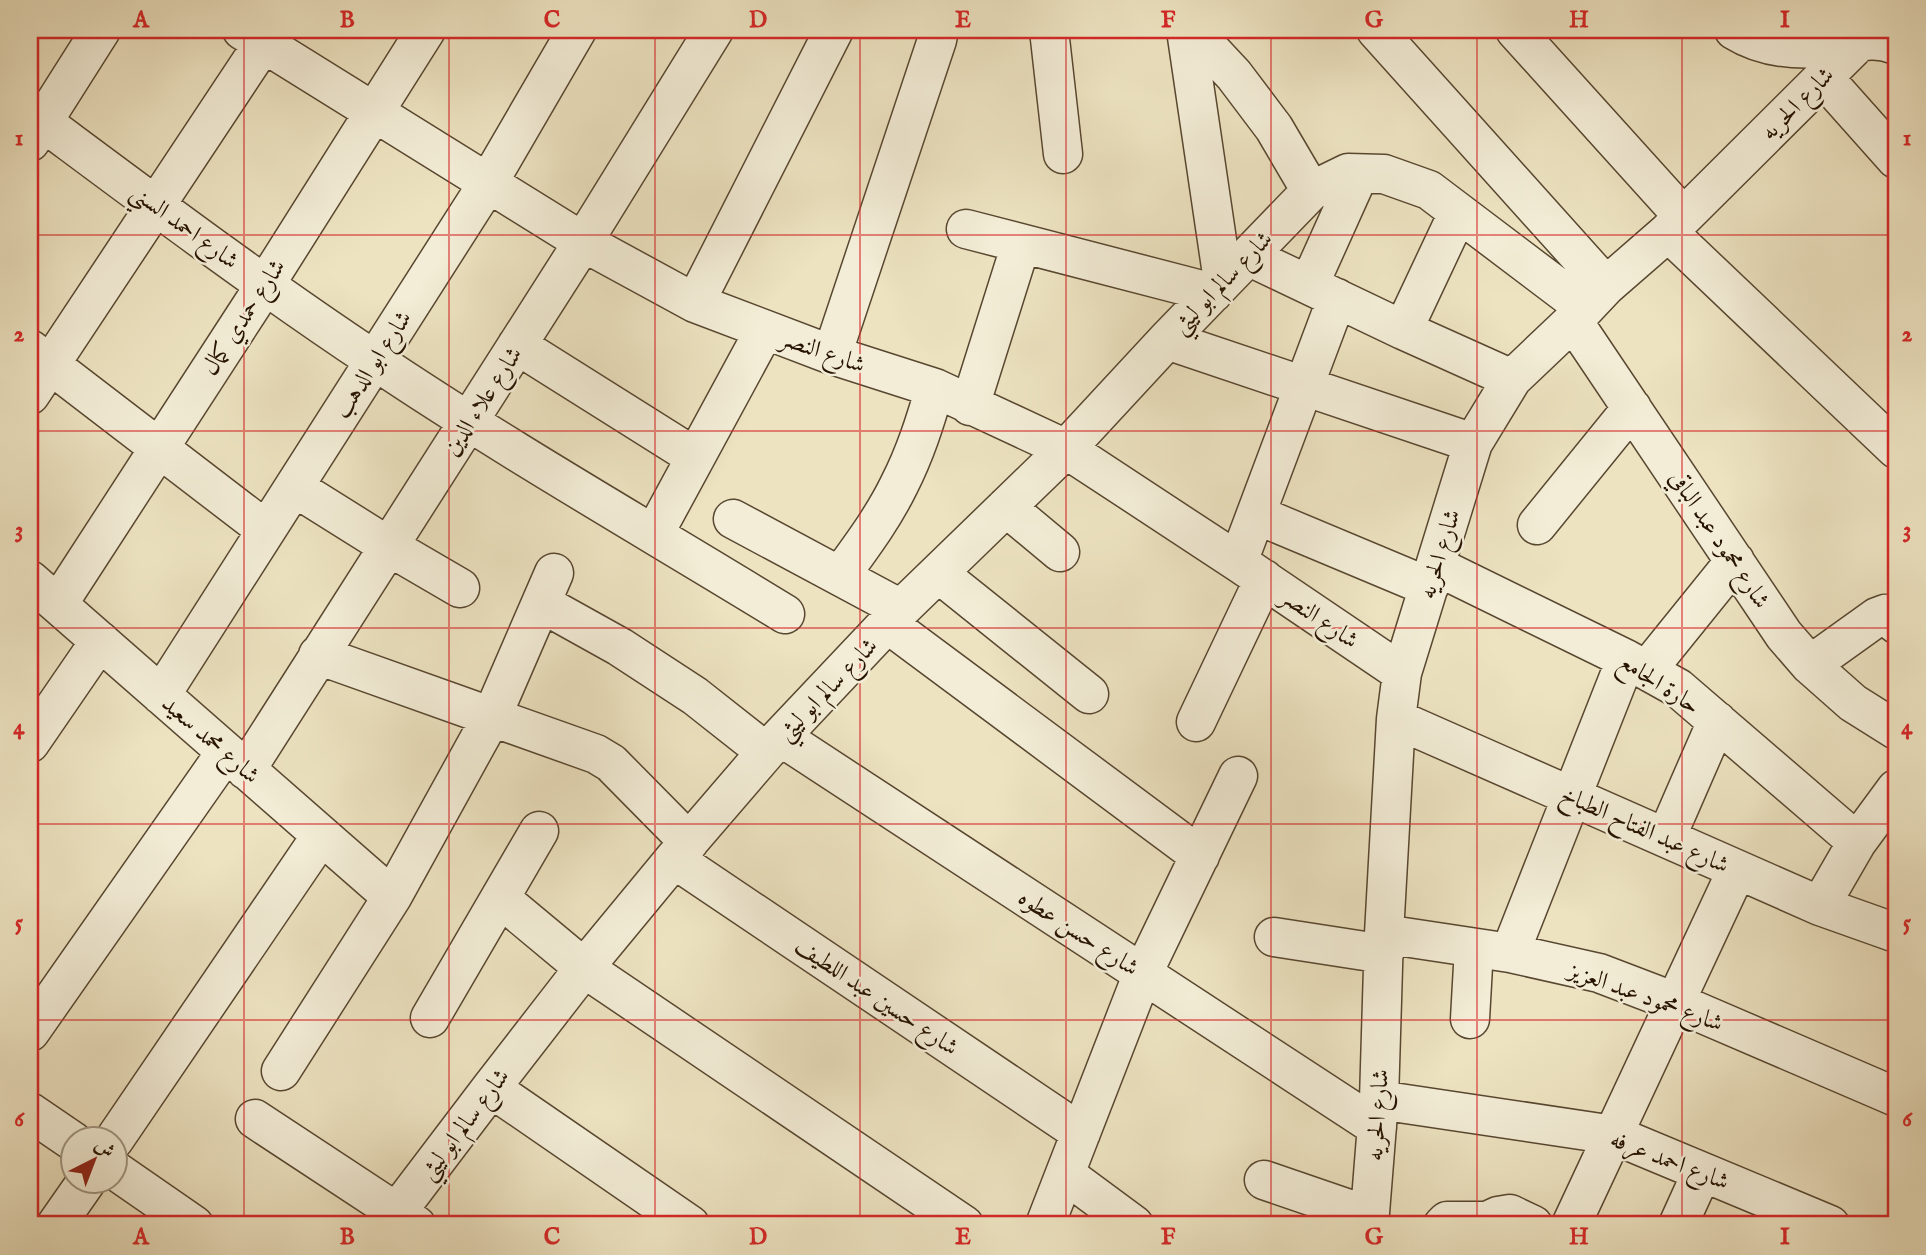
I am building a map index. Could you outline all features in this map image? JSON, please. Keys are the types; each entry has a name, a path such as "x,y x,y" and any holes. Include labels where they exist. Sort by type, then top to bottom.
{"street":[{"path":"36,132 101,30"},
{"name":"شارع حمدي كمال","path":"44,592 158,447 265,285 426,30"},
{"name":"شارع ابو الدهب","path":"161,695 488,183 577,30"},
{"name":"شارع علاء الدين","path":"30,1032 318,655 583,242 714,30"},
{"path":"695,303 834,30"},
{"path":"832,355 940,30"},
{"path":"1049,30 1063,154"},
{"path":"1186,30 1228,277"},
{"path":"1192,30 1234,75 1274,128 1311,191"},
{"path":"1376,30 1588,305"},
{"path":"1515,30 1676,224 1896,449"},
{"path":"1734,30 1767,44 1800,50 1879,42"},
{"path":"259,34 156,205 36,370 158,447 266,530"},
{"name":"شارع النصر","path":"259,34 373,111 583,242 695,303 764,331 935,388 1066,449 1402,673"},
{"name":"شارع الحريه","path":"1369,1221 1378,1114 1396,719 1402,673 1473,443 1512,379 1676,224 1823,77 1879,42"},
{"path":"1823,77 1896,159"},
{"name":"شارع احمد السني","path":"36,132 156,205 265,285 469,421 785,614"},
{"name":"شارع سالم ابو ليثي","path":"400,1221 491,1088 584,968 773,745 938,573 1066,449 1311,191 1348,173 1359,174"},
{"path":"1196,722 1251,571 1257,515 1303,386 1323,292 1359,174 1384,174 1429,190 1588,305"},
{"path":"1403,330 1458,213"},
{"path":"966,229 1021,244 1323,292 1512,379"},
{"path":"970,405 1021,244"},
{"name":"شارع محمود عبد الباقي","path":"1588,305 1632,408 1784,635 1810,665 1853,703 1896,730"},
{"path":"654,534 764,331"},
{"path":"1167,340 1473,443"},
{"path":"517,345 695,457"},
{"path":"840,576 873,530 899,486 920,438 935,388"},
{"path":"1537,525 1632,408"},
{"path":"293,486 460,589"},
{"path":"1006,507 1060,552"},
{"name":"حارة الجامع","path":"1257,515 1433,576 1637,664 1678,688 1857,842"},
{"path":"733,519 840,576 1200,856"},
{"path":"1469,1019 1492,951 1637,664 1735,562"},
{"path":"938,573 1089,694"},
{"name":"شارع حسن عطوه","path":"492,716 548,588 620,647 695,696 1143,973 1378,1114"},
{"name":"شارع محمد سعيد","path":"44,592 392,897"},
{"path":"1810,665 1877,617 1885,614 1896,624"},
{"path":"30,743 100,641"},
{"name":"شارع حسين عبد اللطيف","path":"318,655 578,747 611,763 681,851 1081,1133"},
{"path":"281,1071 392,897 492,716"},
{"name":"شارع عبد الفتاح الطباخ","path":"1396,719 1820,906 1896,933"},
{"path":"1666,838 1717,720"},
{"path":"1045,1225 1143,973 1238,776"},
{"path":"1820,906 1857,842 1896,789"},
{"path":"430,1018 539,831"},
{"path":"123,1126 321,836"},
{"path":"1571,1225 1737,870"},
{"path":"500,898 584,968 964,1225"},
{"name":"شارع محمود عبد العزيز","path":"1274,937 1492,951 1599,973 1675,1002 1896,1097"},
{"path":"491,1088 690,1225"},
{"path":"30,1112 60,1132"},
{"name":"شارع احمد عرفه","path":"1378,1114 1614,1135 1820,1223"},
{"path":"255,1119 400,1221"},
{"path":"1678,1225 1702,1172"},
{"path":"1065,1174 1134,1225"},
{"path":"1264,1180 1369,1221"},
{"path":"130,1181 194,1225"},
{"path":"56,1225 76,1196"},
{"path":"1443,1225 1447,1221 1487,1221 1510,1214 1533,1225"}]}
